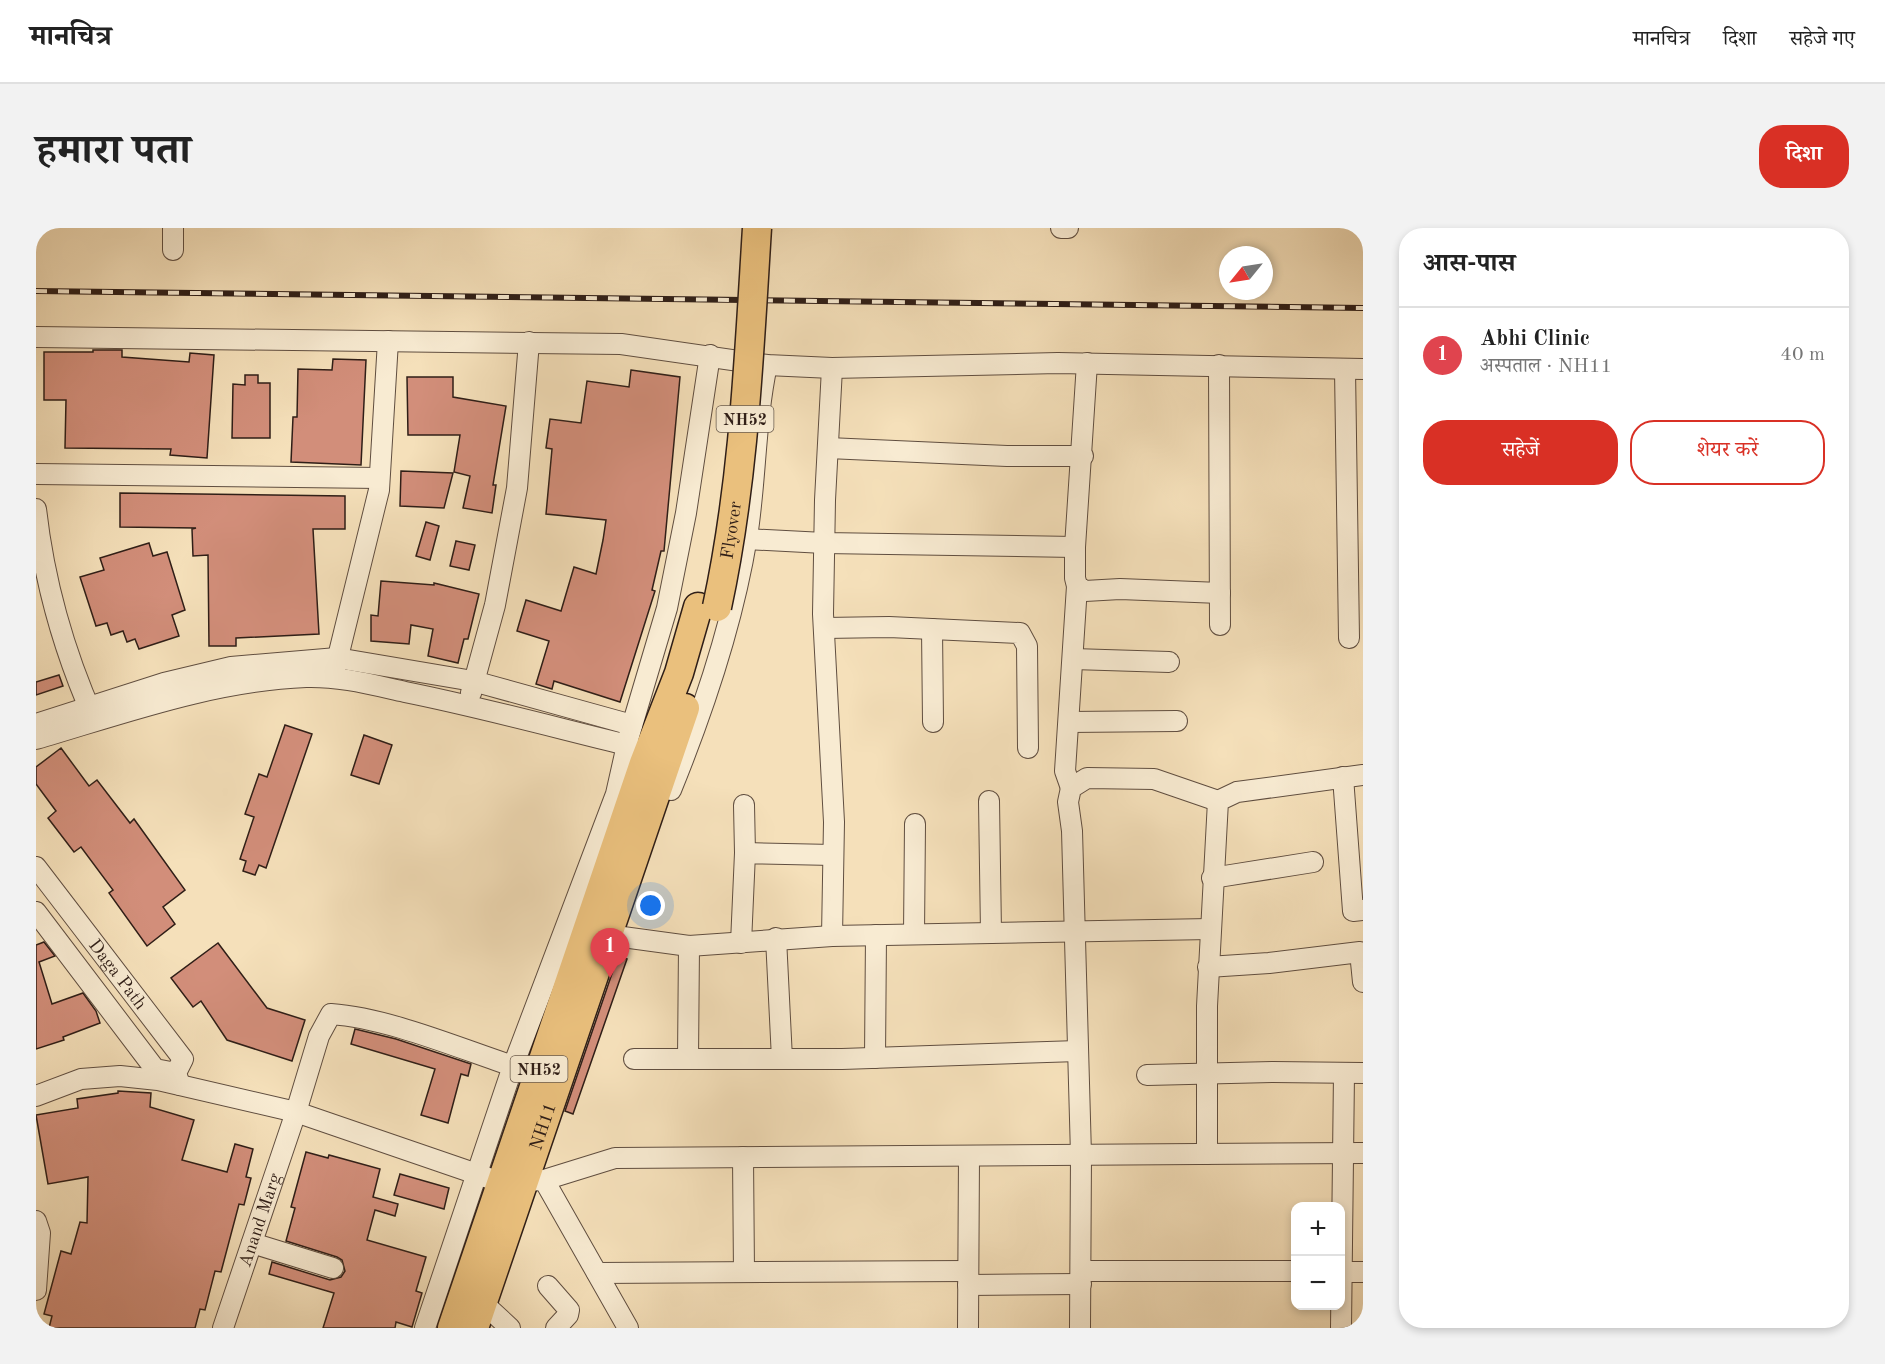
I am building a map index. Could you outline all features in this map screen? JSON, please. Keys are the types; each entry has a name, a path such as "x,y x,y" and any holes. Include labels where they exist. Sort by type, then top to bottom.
{"highway":[{"name":"Flyover","path":"708,607 712,555 725,461 741,228"},
{"name":"Flyover","path":"630,809 679,673 729,555 742,460 757,228"},
{"name":"NH11","path":"478,1316 512,1179 608,935 630,809"},
{"name":"NH52","path":"452,1328 512,1179 630,809"}],"street":[{"path":"173,228 173,250"},
{"path":"1061,228 1066,228"},
{"path":"36,338 621,344 767,365 832,368 1087,363 1354,369 1349,638"},
{"path":"335,668 380,478 388,341"},
{"path":"468,705 495,605 517,488 529,342"},
{"path":"425,1328 512,1179 513,1066 630,809 627,745 667,608 686,513 710,355"},
{"path":"1080,1328 1081,1155 1072,831 1068,802 1071,788 1065,771 1077,586 1075,547 1083,456 1087,363"},
{"path":"630,809 665,803 693,735 726,630 746,539 767,365"},
{"path":"1219,365 1220,626"},
{"path":"832,368 824,628 833,855 832,936"},
{"path":"828,448 1007,456 1083,456"},
{"path":"36,474 380,478"},
{"path":"36,509 41,552 61,625 92,714"},
{"path":"746,539 825,543 1075,547"},
{"path":"1077,586 1085,591 1120,589 1220,593"},
{"path":"824,628 1020,633 1027,646 1028,748"},
{"path":"932,629 933,722"},
{"path":"1073,659 1169,662"},
{"path":"335,668 468,705 627,745"},
{"path":"36,724 195,692 335,668 473,681 632,725"},
{"path":"36,739 92,714"},
{"path":"1069,722 1177,721"},
{"path":"1071,788 1087,778 1154,779 1218,801 1237,792 1363,775"},
{"path":"1343,777 1353,911 1363,910"},
{"path":"989,801 991,933"},
{"path":"1207,1154 1208,967 1218,801"},
{"path":"741,943 745,853 744,805"},
{"path":"914,934 915,824"},
{"path":"745,853 833,855"},
{"path":"1212,879 1313,862"},
{"name":"Daga Path","path":"37,872 183,1059 178,1079"},
{"path":"36,912 155,1069 178,1079 296,1112 512,1179 615,1158 1363,1153"},
{"path":"608,935 689,946 776,938 832,936 1210,929"},
{"path":"875,1058 876,935"},
{"path":"776,938 782,1059"},
{"path":"688,1059 689,946"},
{"path":"1208,967 1269,963 1360,952 1363,982"},
{"name":"Anand Marg","path":"223,1328 296,1112 319,1035 331,1014 347,1015 393,1027 513,1066"},
{"path":"634,1059 875,1058 1078,1051"},
{"path":"1147,1075 1354,1073 1342,1153 1341,1256"},
{"path":"36,1096 81,1079 120,1076 178,1079"},
{"path":"968,1328 969,1156"},
{"path":"742,1157 744,1272"},
{"path":"512,1179 597,1273 628,1328"},
{"path":"36,1221 40,1233 36,1290"},
{"path":"252,1243 333,1268"},
{"path":"597,1273 744,1272 968,1278 1081,1278 1291,1271"},
{"path":"1345,1272 1363,1272"},
{"path":"548,1286 569,1310 556,1328"},
{"path":"1341,1310 1341,1328"},
{"path":"478,1316 510,1328"}],"building":[{"path":"93,350 122,350 122,357 189,362 190,353 214,355 207,458 170,455 171,449 65,448 66,400 44,400 44,352 93,352"},
{"path":"333,359 366,360 361,465 291,462 293,417 297,417 298,369 332,370"},
{"path":"631,370 680,377 664,551 661,551 652,590 655,591 620,702 554,681 552,689 536,684 549,641 517,631 526,600 561,611 574,567 596,574 603,540 606,520 546,514 552,449 546,448 550,419 581,423 587,381 629,387"},
{"path":"245,375 258,375 258,383 270,383 270,438 232,438 233,384 245,385"},
{"path":"407,377 453,377 453,397 506,406 493,485 496,485 492,513 463,508 470,476 454,472 460,435 408,435"},
{"path":"401,471 453,473 444,508 400,506"},
{"path":"120,493 345,496 345,529 313,529 319,634 236,638 236,646 209,646 208,555 193,556 192,529 196,528 120,527"},
{"path":"426,522 439,526 430,560 416,556"},
{"path":"456,541 475,545 469,570 450,566"},
{"path":"149,543 153,556 167,552 185,610 172,615 179,636 139,649 135,639 127,642 123,631 111,635 107,623 96,626 80,577 104,570 100,558"},
{"path":"381,581 434,585 434,583 479,594 468,639 464,639 458,663 428,656 433,629 411,625 409,644 371,641 371,615 378,616"},
{"path":"59,675 63,686 36,695 36,682"},
{"path":"285,725 312,734 266,868 259,865 255,875 243,871 246,861 240,859 254,817 245,814 259,774 267,777"},
{"path":"364,735 392,745 379,784 351,775"},
{"path":"61,748 89,786 97,780 130,823 134,819 185,890 163,907 175,924 147,946 109,893 113,890 81,847 74,852 48,818 56,811 36,784 36,767"},
{"path":"44,942 55,956 39,962 52,1004 83,993 96,1011 100,1023 63,1037 64,1040 36,1049 36,945"},
{"path":"218,943 267,1008 305,1020 292,1061 227,1040 201,1001 193,1007 171,978"},
{"path":"618,956 627,959 573,1114 565,1111"},
{"path":"355,1029 396,1039 471,1064 468,1076 461,1074 448,1123 421,1115 435,1069 351,1044"},
{"path":"118,1091 151,1093 150,1107 194,1120 182,1160 227,1172 235,1144 253,1149 246,1177 251,1178 244,1205 239,1204 221,1272 215,1271 205,1310 200,1309 195,1328 49,1328 52,1316 44,1314 61,1251 71,1254 80,1222 87,1223 88,1177 48,1184 36,1115 78,1108 77,1099 118,1093"},
{"path":"306,1152 328,1158 329,1155 380,1169 373,1197 398,1204 395,1216 375,1210 367,1240 426,1257 416,1291 422,1293 412,1327 396,1322 395,1328 323,1328 334,1293 269,1274 272,1262 330,1280 341,1277 345,1271 342,1260 337,1257 286,1241 295,1208 291,1207"},
{"path":"400,1174 449,1188 444,1209 394,1195"}],"railway":[{"path":"36,291 1363,308"}],"place":[{"name":"Abhi Clinic","path":"610,978"}]}
